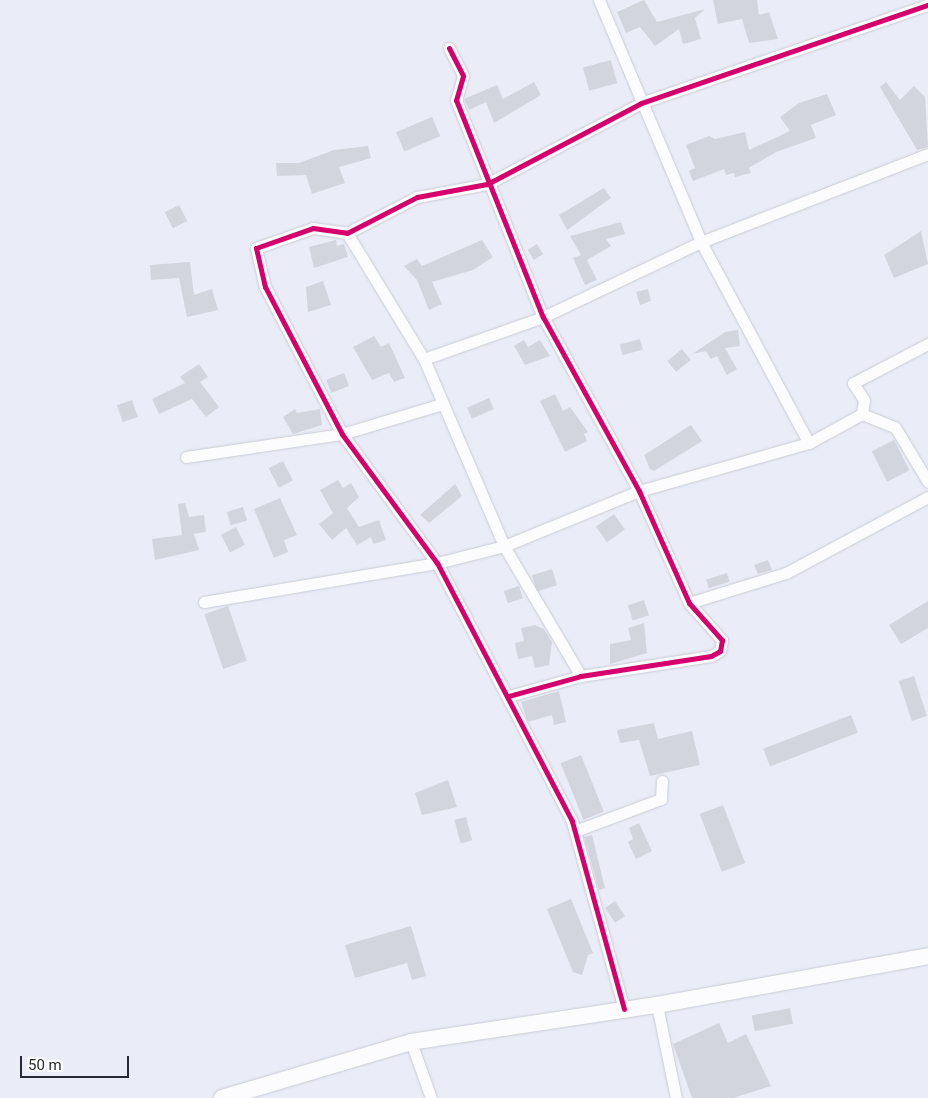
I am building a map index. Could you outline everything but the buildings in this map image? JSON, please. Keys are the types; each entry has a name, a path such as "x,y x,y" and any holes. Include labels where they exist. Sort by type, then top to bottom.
{"main road":[{"path":"222,1098 411,1042 657,1004 928,956"}],"street":[{"path":"600,0 641,103 701,242 809,443"},
{"path":"624,1009 575,831 509,696 437,564 342,434 265,287 256,248 313,228 348,233 417,197 487,184 641,103 928,5"},
{"path":"448,48 464,76 456,100 487,184 543,317 639,491 689,603 722,640 720,651 580,676 509,696"},
{"path":"424,359 543,317 701,242 928,154"},
{"path":"348,233 424,359 504,546 580,676"},
{"path":"928,344 853,383 864,400 881,418 895,427 928,482"},
{"path":"862,414 864,400"},
{"path":"186,457 342,434 442,404"},
{"path":"204,602 437,564 504,546 639,491 809,443 862,414 881,418"},
{"path":"689,603 786,573 928,497"},
{"path":"575,831 661,799 662,781"},
{"path":"657,1004 676,1098"},
{"path":"411,1042 431,1098"}],"cycle path":[{"path":"624,1009 572,821 437,563 342,434 265,287 256,248 313,228 347,233 417,197 487,184 641,103 928,5"},
{"path":"449,48 463,76 456,100 543,317 639,491 689,603 722,640 720,651 711,656 581,676 509,696"}]}
